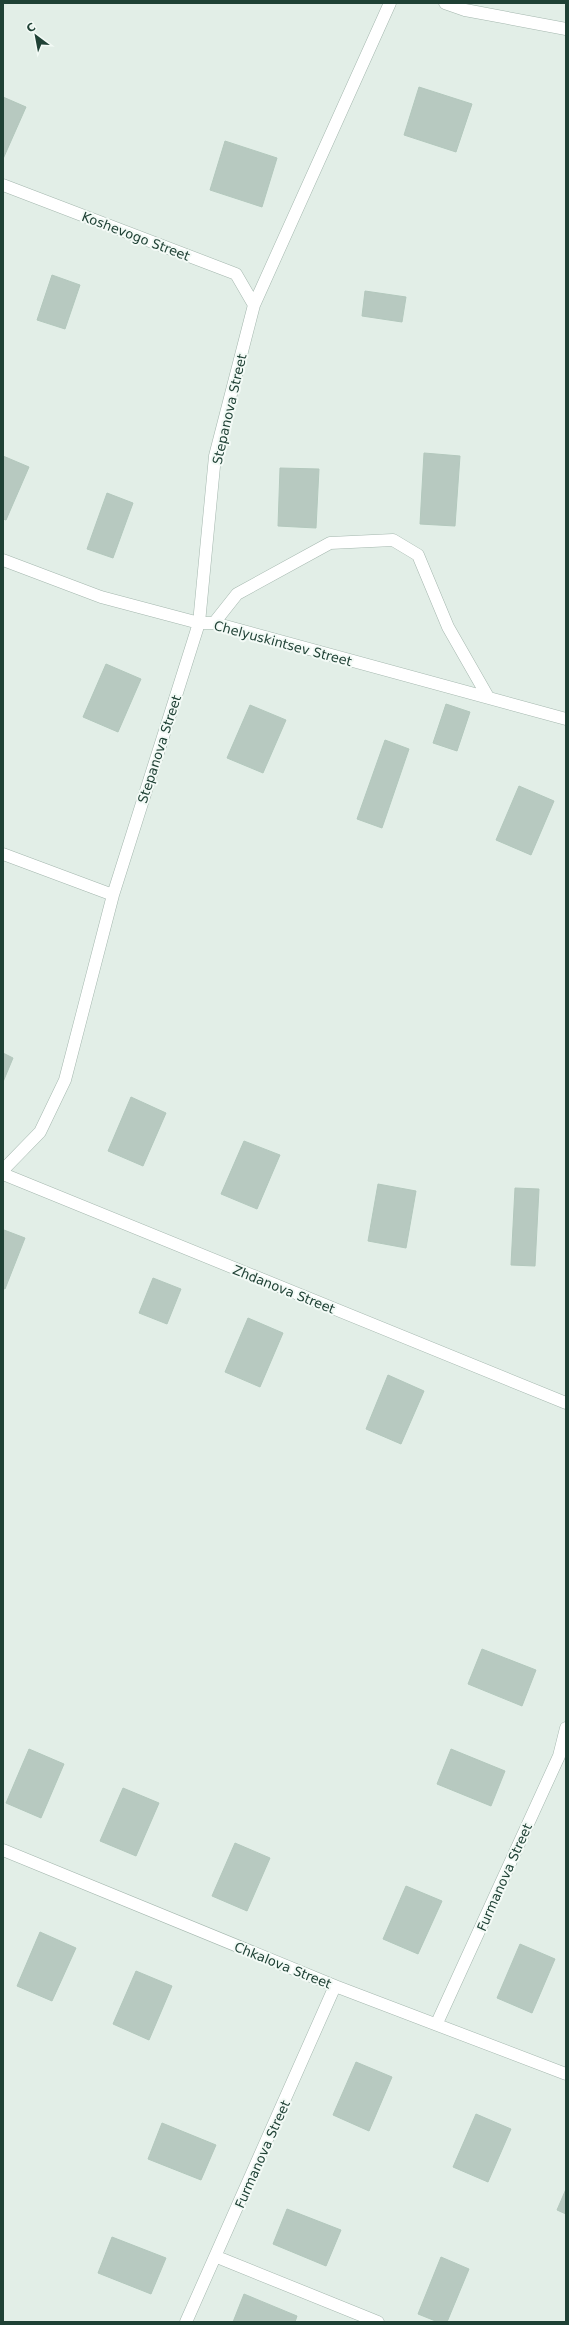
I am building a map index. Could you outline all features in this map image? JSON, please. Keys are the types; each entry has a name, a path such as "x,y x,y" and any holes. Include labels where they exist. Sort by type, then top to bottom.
{"street":[{"name":"Stepanova Street","path":"3,1170 40,1132 65,1080 113,895 199,623 215,456 254,305 390,3"},
{"path":"446,3 465,10 566,29"},
{"name":"Koshevogo Street","path":"3,185 236,274 254,305"},
{"path":"214,623 237,594 330,543 393,540 418,555 448,627 488,697"},
{"name":"Chelyuskintsev Street","path":"3,560 101,597 199,623 214,623 566,719"},
{"path":"3,854 113,895"},
{"name":"Zhdanova Street","path":"3,1174 566,1403"},
{"name":"Furmanova Street","path":"437,2024 562,1758 566,1728"},
{"name":"Chkalova Street","path":"3,1850 335,1986 566,2074"},
{"name":"Furmanova Street","path":"186,2322 217,2257 335,1986"},
{"path":"217,2257 378,2322"}],"building":[{"path":"419,87 472,104 456,152 404,135"},
{"path":"3,97 26,107 3,159"},
{"path":"225,141 277,158 262,207 210,190"},
{"path":"52,275 80,285 65,329 37,320"},
{"path":"365,291 406,297 402,322 362,316"},
{"path":"424,453 460,456 455,526 420,524"},
{"path":"3,456 29,467 6,520 3,519"},
{"path":"280,468 319,469 316,528 278,526"},
{"path":"107,493 133,503 113,558 87,549"},
{"path":"106,664 141,679 118,732 83,717"},
{"path":"446,704 470,712 457,751 433,743"},
{"path":"250,705 286,720 263,773 227,758"},
{"path":"385,740 409,749 382,828 357,819"},
{"path":"519,786 554,801 531,855 496,840"},
{"path":"3,1053 13,1058 3,1082"},
{"path":"131,1097 166,1113 143,1166 108,1151"},
{"path":"244,1141 280,1155 257,1209 221,1194"},
{"path":"378,1184 416,1191 406,1248 368,1241"},
{"path":"515,1188 539,1189 535,1266 511,1265"},
{"path":"4,1230 25,1238 5,1289 3,1288"},
{"path":"153,1278 181,1289 167,1324 139,1313"},
{"path":"248,1318 283,1333 260,1387 225,1372"},
{"path":"388,1375 424,1391 401,1444 366,1429"},
{"path":"482,1649 536,1670 522,1706 468,1684"},
{"path":"29,1749 64,1764 41,1818 6,1803"},
{"path":"451,1749 505,1771 491,1806 437,1784"},
{"path":"123,1788 159,1803 136,1856 100,1841"},
{"path":"235,1843 270,1858 247,1911 212,1896"},
{"path":"406,1886 442,1901 418,1954 383,1939"},
{"path":"40,1932 76,1948 52,2001 17,1986"},
{"path":"520,1944 555,1959 532,2013 497,1998"},
{"path":"136,1971 172,1986 149,2040 113,2024"},
{"path":"356,2062 392,2077 369,2131 333,2115"},
{"path":"476,2114 511,2129 488,2182 453,2167"},
{"path":"162,2123 216,2145 201,2180 148,2159"},
{"path":"566,2189 566,2214 557,2210"},
{"path":"287,2209 341,2230 326,2266 273,2244"},
{"path":"112,2237 166,2258 151,2294 98,2273"},
{"path":"441,2257 469,2269 447,2322 438,2322 418,2314"},
{"path":"244,2294 297,2316 295,2322 233,2322"}]}
